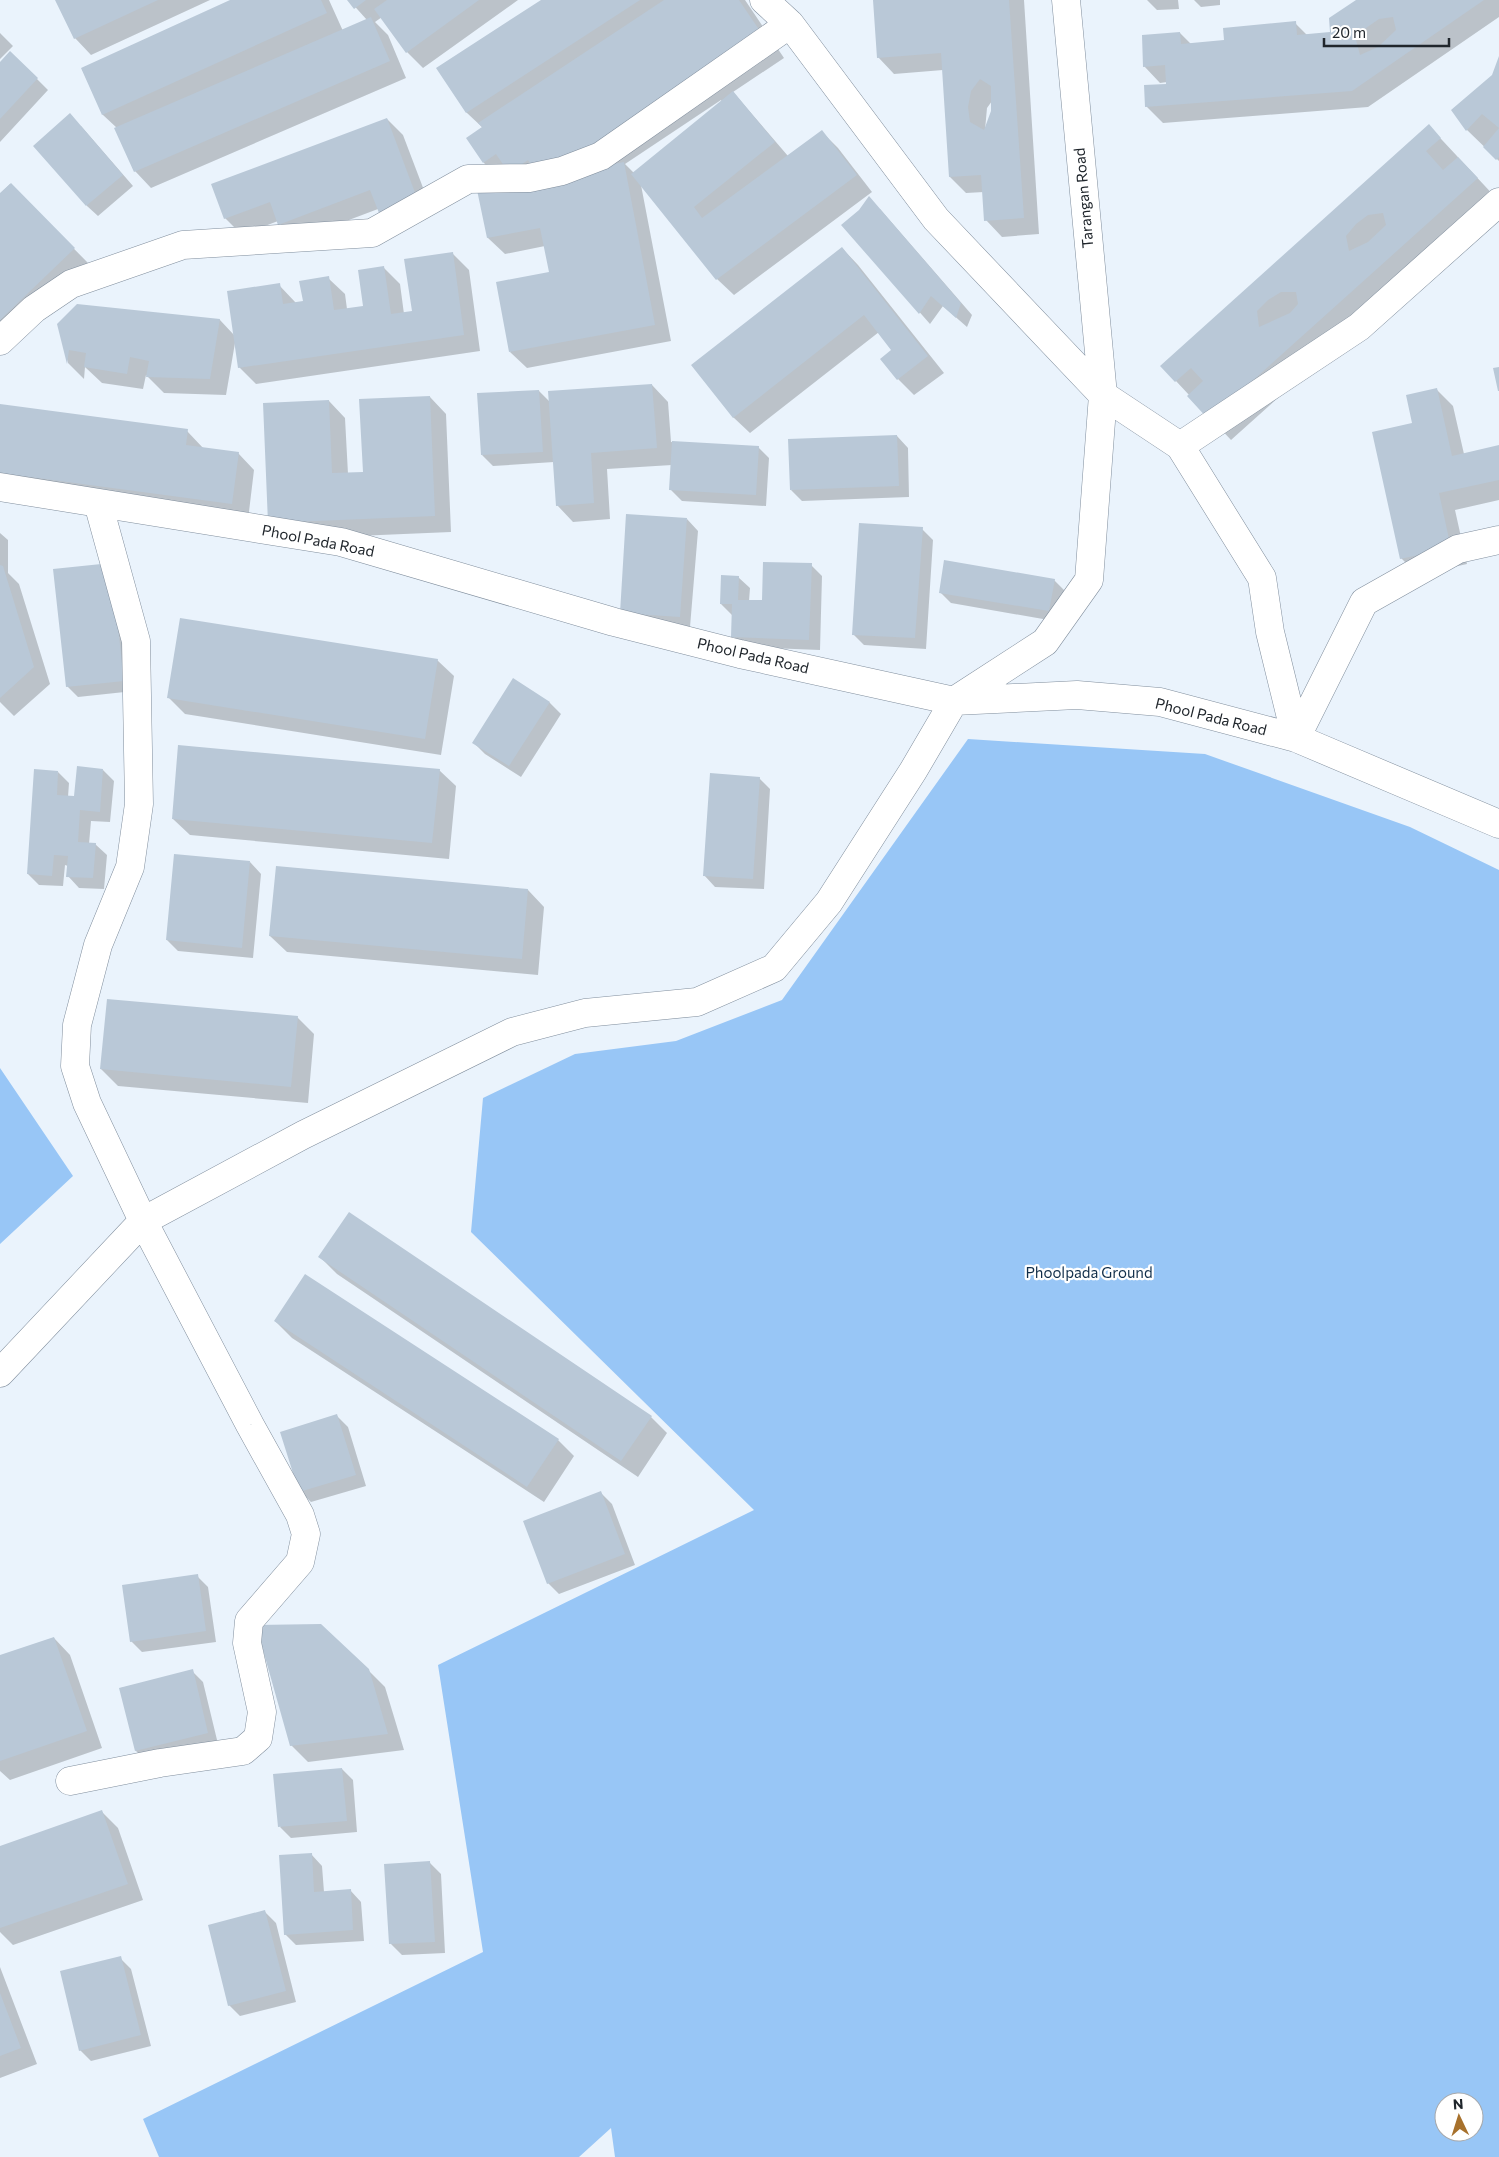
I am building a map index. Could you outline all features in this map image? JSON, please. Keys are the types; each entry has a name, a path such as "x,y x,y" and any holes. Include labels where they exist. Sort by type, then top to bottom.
{"street":[{"path":"764,0 790,24 936,219 1103,395 1180,446 1262,578 1270,632 1296,738"},
{"name":"Tarangan Road","path":"954,701 1045,642 1089,580 1103,395 1066,0"},
{"path":"0,341 34,309 71,284 183,245 372,233 468,179 529,178 562,171 593,159 790,24"},
{"path":"1180,446 1359,328 1499,202"},
{"name":"Phool Pada Road","path":"0,487 341,542 624,625 740,654 954,701 1076,695 1160,702 1296,738 1499,824"},
{"path":"70,1781 160,1764 243,1752 258,1738 262,1712 247,1643 249,1621 300,1562 306,1534 300,1514 143,1221 87,1103 75,1066 77,1026 98,944 130,867 139,804 136,641 98,503"},
{"path":"1296,738 1364,602 1458,549 1499,540"},
{"path":"0,1373 143,1221 303,1136 512,1032 585,1014 697,1002 774,968 829,902 913,771 954,701"}],"green space":[{"name":"Phoolpada Ground","path":"968,739 1205,754 1410,827 1499,870 1499,2157 615,2157 611,2128 579,2157 159,2157 143,2119 483,1952 438,1665 754,1510 471,1232 483,1098 575,1054 676,1041 782,1000"},
{"path":"0,1068 73,1176 0,1244"}],"building":[{"path":"55,0 158,0 74,39"},
{"path":"230,0 321,0 327,13 102,115 81,68"},
{"path":"347,0 366,0 354,9"},
{"path":"387,0 479,0 406,53 374,9"},
{"path":"541,0 640,0 466,113 436,68"},
{"path":"664,0 739,0 764,37 587,154 537,173 528,160 509,173 496,154 483,163 466,138 482,127 478,123"},
{"path":"873,0 1009,0 1024,218 984,221 981,175 949,177 941,53 877,58","holes":["980,79 991,86 991,111 984,130 970,122 968,107 971,91"]},
{"path":"1356,0 1484,0 1352,91 1145,107 1144,85 1166,84 1165,65 1143,67 1142,35 1180,32 1181,44 1224,40 1223,28 1296,21 1297,35 1330,32 1329,18","holes":["1393,17 1396,30 1378,47 1360,55 1356,40 1366,28 1379,19"]},
{"path":"371,17 390,61 134,172 114,128"},
{"path":"10,51 38,78 0,119 0,62"},
{"path":"1499,56 1499,128 1482,114 1466,131 1451,110 1492,75"},
{"path":"733,91 775,142 694,207 702,218 822,130 857,175 716,280 631,174"},
{"path":"70,113 123,175 86,206 33,146"},
{"path":"387,118 417,198 379,213 370,190 278,225 270,202 224,219 211,184"},
{"path":"1429,124 1441,138 1426,151 1443,170 1458,157 1478,178 1209,420 1187,396 1203,381 1191,368 1175,382 1160,366","holes":["1383,213 1386,225 1368,242 1349,251 1346,236 1356,224 1368,215","1281,292 1296,292 1298,304 1290,313 1259,327 1257,311 1268,300"]},
{"path":"1499,128 1499,157 1496,160 1483,147"},
{"path":"624,162 655,325 509,352 496,282 549,272 540,228 487,238 477,190"},
{"path":"11,183 75,248 0,320 0,193"},
{"path":"869,196 961,303 956,318 931,296 919,314 841,225 859,210"},
{"path":"842,247 928,356 897,380 880,359 891,350 864,315 733,418 691,365"},
{"path":"453,252 464,335 238,368 227,291 280,283 283,304 303,301 299,281 329,276 334,310 363,306 358,270 384,266 391,314 412,311 404,259"},
{"path":"77,304 220,319 210,379 146,377 149,361 130,357 127,374 84,367 86,353 69,350 67,364 57,324"},
{"path":"1499,367 1499,391 1498,391 1493,368"},
{"path":"652,384 657,448 591,453 594,503 556,506 548,391"},
{"path":"1437,388 1452,456 1499,445 1499,480 1439,493 1451,548 1400,559 1372,432 1412,423 1406,395"},
{"path":"539,390 543,452 481,455 477,393"},
{"path":"430,396 435,516 268,523 263,403 329,400 332,473 363,472 359,399"},
{"path":"0,404 188,429 186,445 239,452 232,504 0,473"},
{"path":"897,435 899,486 790,490 788,439"},
{"path":"672,441 759,446 756,495 669,490"},
{"path":"626,514 687,518 680,617 620,613"},
{"path":"859,523 923,527 915,638 852,635"},
{"path":"944,560 1055,579 1049,611 939,593"},
{"path":"763,562 812,563 809,640 731,637 732,604 720,604 721,575 739,576 738,600 762,600"},
{"path":"111,563 124,681 66,687 53,569"},
{"path":"0,565 3,566 34,667 0,698"},
{"path":"180,618 438,659 425,739 167,698"},
{"path":"513,678 550,702 509,766 472,743"},
{"path":"178,745 440,769 432,843 172,819"},
{"path":"77,766 103,769 100,812 80,810 78,842 96,843 93,878 66,877 68,856 54,855 52,876 27,874 34,769 58,771 57,795 74,796"},
{"path":"710,773 760,777 753,879 703,876"},
{"path":"174,854 250,861 242,948 166,940"},
{"path":"276,866 528,889 522,959 269,936"},
{"path":"107,999 298,1016 291,1087 100,1069"},
{"path":"349,1212 652,1416 621,1461 318,1257"},
{"path":"305,1274 559,1439 527,1487 274,1321"},
{"path":"337,1414 356,1475 299,1492 280,1432"},
{"path":"601,1491 625,1554 547,1584 523,1521"},
{"path":"198,1574 206,1631 130,1642 122,1585"},
{"path":"321,1624 369,1669 388,1734 290,1746 256,1625"},
{"path":"54,1637 87,1731 0,1761 0,1655"},
{"path":"193,1669 208,1733 135,1751 119,1688"},
{"path":"342,1768 347,1821 278,1827 273,1774"},
{"path":"102,1810 128,1884 0,1928 0,1846"},
{"path":"312,1853 314,1892 351,1889 353,1930 284,1935 279,1855"},
{"path":"430,1861 435,1942 389,1944 384,1864"},
{"path":"265,1910 286,1991 228,2006 208,1925"},
{"path":"121,1956 141,2035 79,2051 60,1971"},
{"path":"0,1993 21,2048 0,2056"}]}
